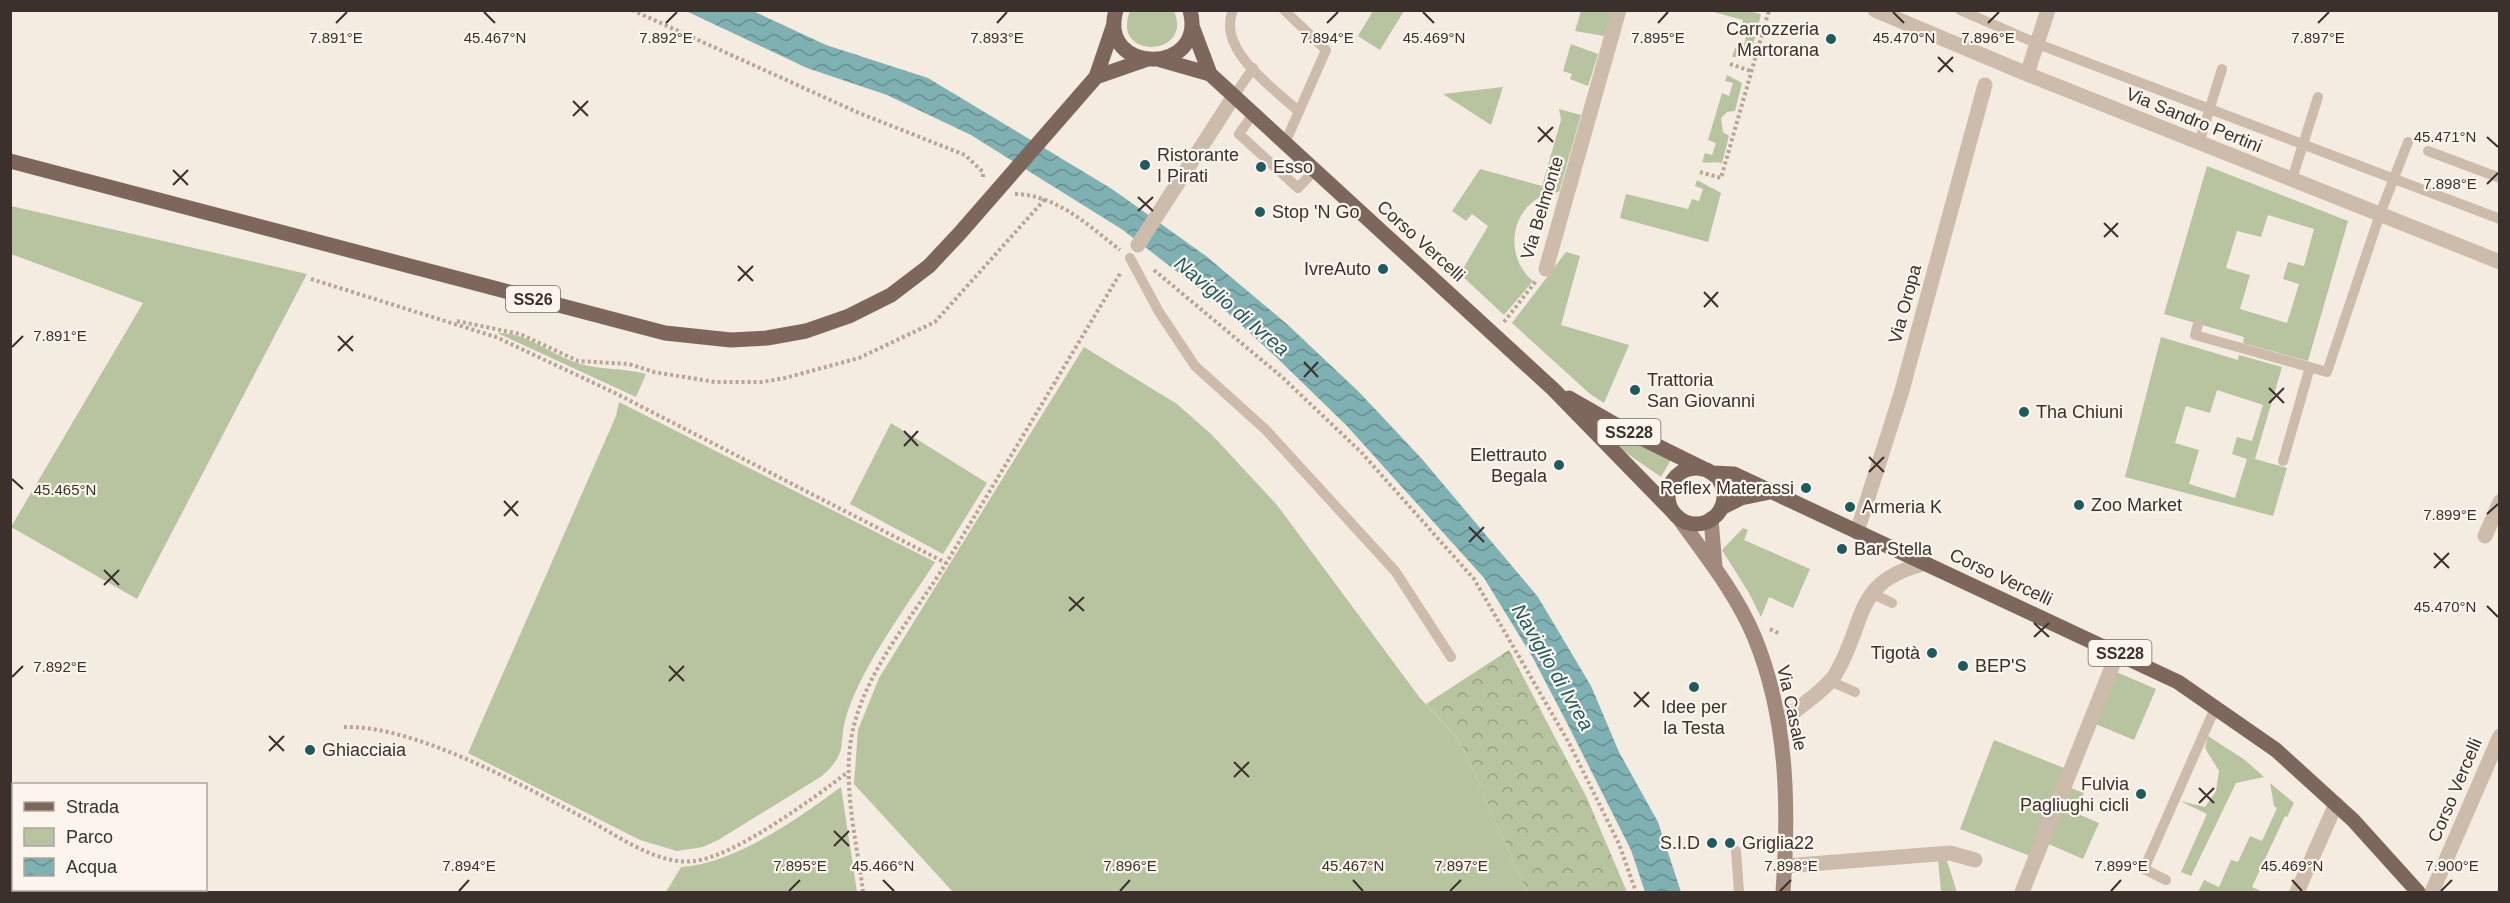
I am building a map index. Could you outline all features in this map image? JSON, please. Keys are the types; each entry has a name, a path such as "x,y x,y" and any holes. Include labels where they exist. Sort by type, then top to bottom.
{"main road":[{"path":"1161,60 1184,46 1191,15"},
{"name":"Corso Vercelli","path":"1191,15 1210,74"},
{"name":"SS26","path":"10,161 665,333 731,340 767,338 806,331 849,316 891,295 928,266 995,194 1042,135 1096,77 1115,17"},
{"path":"1115,17 1124,48 1145,60"},
{"name":"SS26","path":"1096,77 1145,60"},
{"name":"Corso Vercelli","path":"1145,60 1161,60 1210,74 1553,388 1676,515"},
{"name":"Corso Vercelli","path":"1553,388 1623,429 1710,472 1734,474 2178,682 2216,706 2276,750 2336,804 2418,892"},
{"path":"1716,514 1724,490 1710,472 1689,469 1674,479 1668,499 1676,515 1693,524 1716,514 1741,498 1770,492"},
{"name":"Via Casale","path":"1716,514 1716,570"},
{"name":"Via Casale","path":"1676,515 1716,570 1754,636 1771,686 1784,750 1786,807 1783,892"}],"street":[{"name":"Via Belmonte","path":"1546,269 1619,10"},
{"name":"Via Sandro Pertini","path":"1875,10 2027,74 2499,262"},
{"path":"2027,74 2048,10"},
{"name":"Via Oropa","path":"1857,532 1901,394 1984,85"},
{"path":"1134,252 1234,96"},
{"path":"2485,536 2499,502"},
{"path":"1779,723 1830,681 1877,584 1900,570 1926,563"},
{"path":"2022,892 2118,652"},
{"name":"Corso Vercelli","path":"2432,892 2499,736"},
{"path":"2297,892 2336,804"},
{"path":"1785,866 1950,853 1975,860"}],"lane":[{"path":"1233,10 1229,34 1239,55 1299,112"},
{"path":"1284,10 1326,50 1285,143"},
{"path":"1960,10 2038,44 2499,219"},
{"path":"1234,96 1253,68"},
{"path":"2199,143 2222,69"},
{"path":"2292,180 2318,98"},
{"path":"1253,114 1239,134 1290,181 1298,188 1315,170"},
{"path":"2198,324 2195,334 2327,372 2380,214 2408,142"},
{"path":"2428,151 2499,178"},
{"path":"1134,252 1159,312 1195,366 1266,430 1395,571 1451,657"},
{"path":"2283,461 2310,367"},
{"path":"1871,593 1892,603"},
{"path":"1830,681 1855,692"},
{"path":"2166,880 2144,869 2216,706"},
{"path":"1736,851 1739,892"}],"path":[{"path":"632,10 859,113 965,155 983,172 984,188 995,194 1046,198 1134,252 1282,377 1361,452 1474,579 1569,743 1619,844 1636,892"},
{"path":"1700,172 1721,178 1769,10"},
{"path":"1730,64 1751,71"},
{"path":"863,892 849,772 851,737 862,702 882,661 946,563 1134,252"},
{"name":"Via Belmonte","path":"1494,334 1546,269"},
{"path":"311,279 496,337 615,393 946,563"},
{"path":"344,727 367,726 438,747 558,804 646,851 678,861 695,861 734,847 814,798 849,772"}],"green space":[{"path":"1130,11 1174,11 1177,27 1173,38 1164,45 1152,47 1140,45 1131,38 1127,27"},
{"path":"1373,11 1404,11 1380,50 1358,36"},
{"path":"1581,11 1612,11 1604,36 1575,31"},
{"path":"1710,11 1748,11 1761,14 1750,57 1732,57 1735,48 1743,49 1746,37 1738,35 1743,20"},
{"path":"1571,44 1598,54 1588,86 1570,79 1572,74 1563,71"},
{"path":"1727,75 1742,83 1735,111 1727,112 1721,118 1723,132 1729,136 1722,163 1702,162 1705,153 1712,155 1716,143 1708,140 1722,93 1729,96 1733,83 1725,81"},
{"path":"1503,87 1491,125 1443,94"},
{"path":"1559,109 1581,115 1559,192 1531,203 1522,214 1516,227 1514,241 1516,256 1533,281 1504,315 1460,274 1488,226 1472,214 1466,221 1452,211 1480,169 1542,186 1561,120"},
{"path":"2207,166 2348,221 2308,361 2243,343 2244,337 2164,314","holes":["2268,215 2314,229 2304,266 2288,262 2283,279 2299,284 2287,323 2240,309 2250,275 2226,268 2237,231 2261,237"]},
{"path":"1697,180 1721,193 1708,242 1620,218 1626,194 1688,209 1692,199 1699,201 1703,189 1695,186"},
{"path":"11,206 307,274 137,599 11,527 143,303 11,254"},
{"path":"1566,252 1580,256 1561,325 1629,345 1604,403 1590,394 1512,323"},
{"path":"497,333 508,333 529,340 581,364 646,374 636,397"},
{"path":"2161,337 2238,360 2239,355 2282,367 2255,459 2287,468 2273,516 2125,477","holes":["2217,390 2263,405 2252,441 2237,437 2232,454 2247,459 2235,498 2189,484 2199,450 2175,443 2186,406 2210,413"]},
{"path":"1084,347 1177,404 1212,435 1277,505 1420,698 1460,741 1527,892 953,892 854,784 858,730 879,678"},
{"path":"619,402 935,562 886,636 863,676 847,714 840,754 831,767 822,776 703,847 677,851 640,840 468,753 616,416"},
{"path":"891,423 987,483 943,554 850,504"},
{"path":"1620,436 1672,458 1661,477 1615,445"},
{"path":"1743,528 1748,530 1744,540 1810,569 1793,608 1769,597 1761,617 1722,550"},
{"path":"1509,650 1587,798 1627,892 1527,892 1460,741 1426,704"},
{"path":"2114,671 2156,689 2134,740 2093,723"},
{"path":"2208,736 2245,760 2264,777 2236,783 2191,876 2181,872 2207,814 2180,801 2205,807 2216,791 2219,771 2205,748"},
{"path":"1994,740 2064,768 2030,856 1960,829"},
{"path":"2270,783 2294,803 2287,817 2285,816 2252,887 2263,892 2198,892 2204,880 2219,887 2231,860 2238,862 2250,836 2262,841 2277,808 2274,806"},
{"path":"841,787 857,892 666,892 681,867 702,864 723,857 765,838"},
{"path":"2068,787 2084,793 2076,813 2099,823 2083,859 2044,842"},
{"path":"1946,858 1957,892 1941,892 1938,859"}],"water":[{"name":"Naviglio di Ivrea","path":"686,11 753,11 826,45 928,78 1112,189 1206,256 1288,325 1359,392 1422,459 1538,597 1591,686 1619,752 1658,822 1681,892 1645,892 1631,850 1568,725 1533,658 1484,578 1346,425 1215,301 1123,230 971,135 887,95 807,68"}],"place":[{"name":"Carrozzeria Martorana","path":"1831,39"},
{"name":"Ristorante I Pirati","path":"1145,165"},
{"name":"Esso","path":"1261,167"},
{"name":"Stop 'N Go","path":"1260,212"},
{"name":"IvreAuto","path":"1383,269"},
{"name":"Trattoria San Giovanni","path":"1635,390"},
{"name":"Tha Chiuni","path":"2024,412"},
{"name":"Elettrauto Begala","path":"1559,465"},
{"name":"Reflex Materassi","path":"1806,488"},
{"name":"Zoo Market","path":"2079,505"},
{"name":"Armeria K","path":"1850,507"},
{"name":"Bar Stella","path":"1842,549"},
{"name":"Tigotà","path":"1932,653"},
{"name":"BEP'S","path":"1963,666"},
{"name":"Idee per la Testa","path":"1694,687"},
{"name":"Ghiacciaia","path":"310,750"},
{"name":"Fulvia Pagliughi cicli","path":"2141,794"},
{"name":"S.I.D","path":"1712,843"},
{"name":"Griglia22","path":"1730,843"}]}
